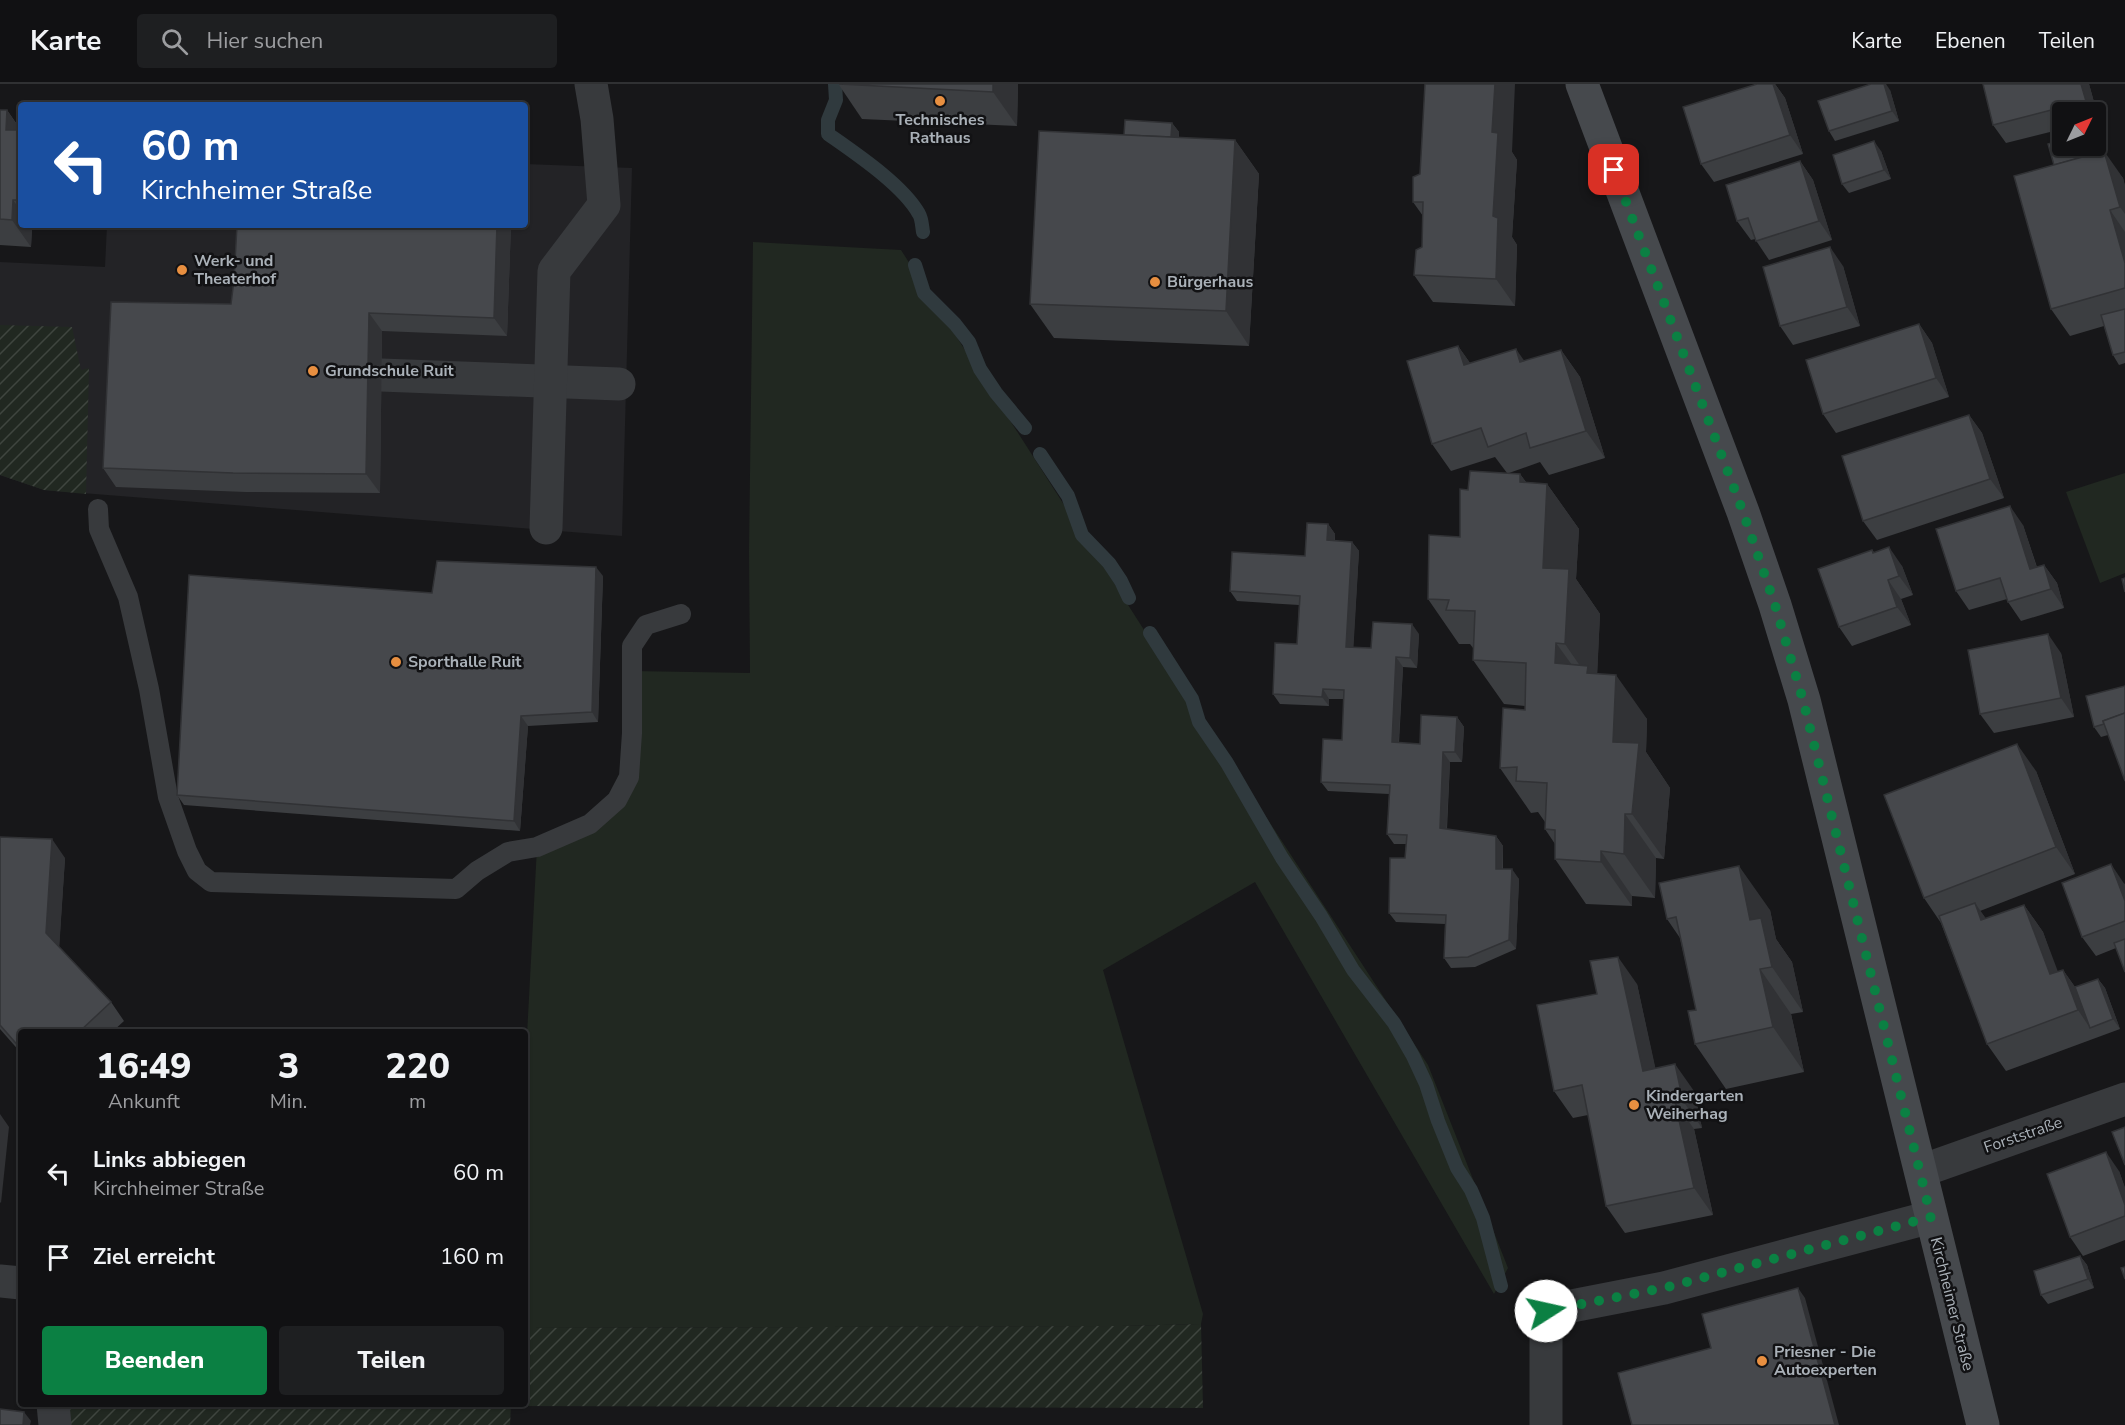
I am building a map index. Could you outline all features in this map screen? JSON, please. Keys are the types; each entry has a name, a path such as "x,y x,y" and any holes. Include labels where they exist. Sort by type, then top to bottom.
{"main road":[{"name":"Kirchheimer Straße","path":"1582,84 1743,512 1775,605 1806,711 1983,1425"}],"street":[{"path":"546,528 554,271 614,206 600,159 591,84"},
{"path":"381,375 619,384"},
{"name":"Forststraße","path":"1921,1171 2125,1098"},
{"path":"1546,1425 1546,1311 1664,1288 1931,1217"},
{"path":"0,1281 18,1283"},
{"path":"53,1407 55,1425"}],"lane":[{"path":"98,509 99,529 128,597 149,689 168,797 187,851 197,871 211,882 456,889 477,871 508,852 537,847 590,824 617,800 629,777 632,733 632,646 646,625 681,614"}],"shaded area":[{"name":"Grundschule Ruit","path":"528,164 632,168 622,536 44,490 0,475 0,262 105,267 107,228 528,228"},
{"path":"753,242 901,250 1146,633 1428,1065 1508,1268 1494,1294 1255,882 1103,970 1203,1314 1201,1324 528,1328 527,1029 537,847 590,824 629,777 632,671 750,673 749,552"},
{"path":"0,325 72,327 81,370 89,368 86,494 44,490 0,475"},
{"path":"2125,473 2125,573 2100,583 2066,492"},
{"path":"1201,1324 1203,1408 528,1406 528,1328"},
{"path":"65,1407 511,1407 510,1425 67,1425"}],"building":[{"path":"839,84 993,84 993,92"},
{"path":"1425,84 1495,84 1492,132 1498,133 1493,216 1498,218 1496,279 1414,275 1416,250 1422,247 1423,202 1413,202 1413,177 1420,174"},
{"path":"1757,84 1773,84 1790,135 1701,164 1683,107"},
{"path":"1871,84 1884,84 1892,111 1829,131 1818,101"},
{"path":"1983,84 2081,84 2086,101 2052,102 2052,110 1993,125"},
{"path":"0,110 7,110 6,130 18,130 18,200 13,200 12,220 0,219"},
{"path":"1125,120 1172,123 1171,137 1124,135"},
{"name":"Bürgerhaus","path":"1039,131 1235,140 1226,311 1030,304"},
{"path":"1874,141 1884,170 1842,184 1833,155"},
{"path":"2052,143 2052,156 2087,156 2054,165 2048,144"},
{"path":"2086,156 2105,156 2120,207 2110,210 2125,263 2125,288 2051,309 2014,176"},
{"path":"1800,161 1819,221 1756,241 1748,218 1737,221 1726,185"},
{"path":"237,228 497,228 494,318 369,313 366,474 233,473 103,468 111,302 231,304"},
{"path":"1830,247 1847,307 1780,326 1763,267"},
{"path":"2125,309 2125,352 2113,355 2101,315"},
{"path":"1919,324 1936,378 1823,414 1806,360"},
{"path":"1458,346 1464,365 1516,349 1520,362 1561,350 1586,431 1530,448 1526,433 1488,447 1481,428 1432,444 1407,361"},
{"path":"1969,415 1990,479 1863,521 1842,456"},
{"path":"1470,471 1520,474 1520,482 1547,484 1543,568 1569,569 1565,644 1556,643 1555,663 1588,666 1587,673 1616,675 1613,742 1639,743 1632,814 1625,814 1624,854 1601,851 1601,862 1555,859 1555,830 1545,829 1547,783 1516,781 1517,767 1500,768 1503,708 1525,710 1526,663 1473,660 1475,611 1446,610 1449,600 1428,599 1429,535 1460,537 1460,489 1468,490"},
{"path":"2010,506 2030,569 2044,565 2051,589 2008,602 2000,578 1956,591 1936,529"},
{"path":"1307,523 1328,524 1327,540 1352,542 1346,647 1371,648 1373,622 1412,624 1410,658 1396,657 1392,742 1420,744 1421,715 1457,717 1455,752 1443,752 1440,828 1496,836 1496,869 1512,869 1509,940 1468,957 1444,958 1446,915 1389,913 1390,858 1405,858 1407,835 1387,834 1390,785 1321,782 1323,739 1342,740 1344,690 1323,689 1322,697 1273,694 1275,643 1297,644 1300,596 1230,591 1232,552 1305,556"},
{"path":"1889,547 1899,576 1888,580 1897,607 1839,627 1818,569 1872,550 1873,553"},
{"name":"Sporthalle Ruit","path":"437,561 596,567 592,712 521,716 514,821 177,795 189,575 432,593"},
{"path":"2048,634 2061,698 1980,714 1968,650"},
{"path":"2125,686 2125,713 2094,727 2086,696"},
{"path":"2125,713 2125,781 2103,721"},
{"path":"2017,744 2056,847 1924,898 1884,795"},
{"path":"0,837 52,839 46,933 111,1002 82,1029 18,1029 18,1046 0,1025"},
{"path":"2111,864 2125,901 2125,921 2082,937 2062,883"},
{"path":"1739,866 1750,920 1761,918 1772,967 1760,969 1773,1027 1695,1044 1688,1011 1696,1010 1676,917 1667,919 1659,883"},
{"path":"1975,903 1981,920 2024,905 2050,974 2063,970 2078,1010 1987,1044 1939,916"},
{"path":"2125,939 2125,972 2114,943"},
{"name":"Kindergarten Weiherhag","path":"1618,957 1643,1071 1675,1064 1683,1101 1675,1102 1694,1188 1606,1206 1582,1085 1554,1091 1537,1005 1597,994 1590,961"},
{"path":"2098,979 2113,1019 2090,1028 2075,987"},
{"path":"2125,1127 2125,1165 2112,1132"},
{"path":"2106,1152 2125,1205 2125,1216 2070,1237 2047,1174"},
{"path":"2080,1256 2088,1279 2041,1295 2034,1271"},
{"path":"2125,1267 2125,1279 2121,1268"},
{"name":"Priesner - Die Autoexperten","path":"1798,1288 1835,1425 1632,1425 1618,1373 1711,1348 1702,1314"},
{"path":"0,1409 24,1412 23,1425 0,1425"}],"waterway":[{"path":"835,84 836,100 828,120 828,134 878,170 902,192 919,214 923,232"},
{"path":"915,265 924,293 955,324 969,342 980,369 996,393 1025,428"},
{"path":"1040,454 1068,496 1082,535 1109,563 1129,598"},
{"path":"1150,633 1192,699 1199,722 1227,763 1282,858 1321,916 1353,970 1394,1023 1413,1056 1426,1084 1457,1168 1471,1190 1483,1218 1501,1286"}],"place":[{"name":"Technisches Rathaus","path":"940,101"},
{"name":"Werk- und Theaterhof","path":"182,270"},
{"name":"Bürgerhaus","path":"1155,282"},
{"name":"Grundschule Ruit","path":"313,371"},
{"name":"Sporthalle Ruit","path":"396,662"},
{"name":"Kindergarten Weiherhag","path":"1634,1105"},
{"name":"Priesner - Die Autoexperten","path":"1762,1361"}],"route":[{"path":"1546,1311 1664,1288 1931,1217 1803,700 1775,605 1743,512 1614,170"}]}
